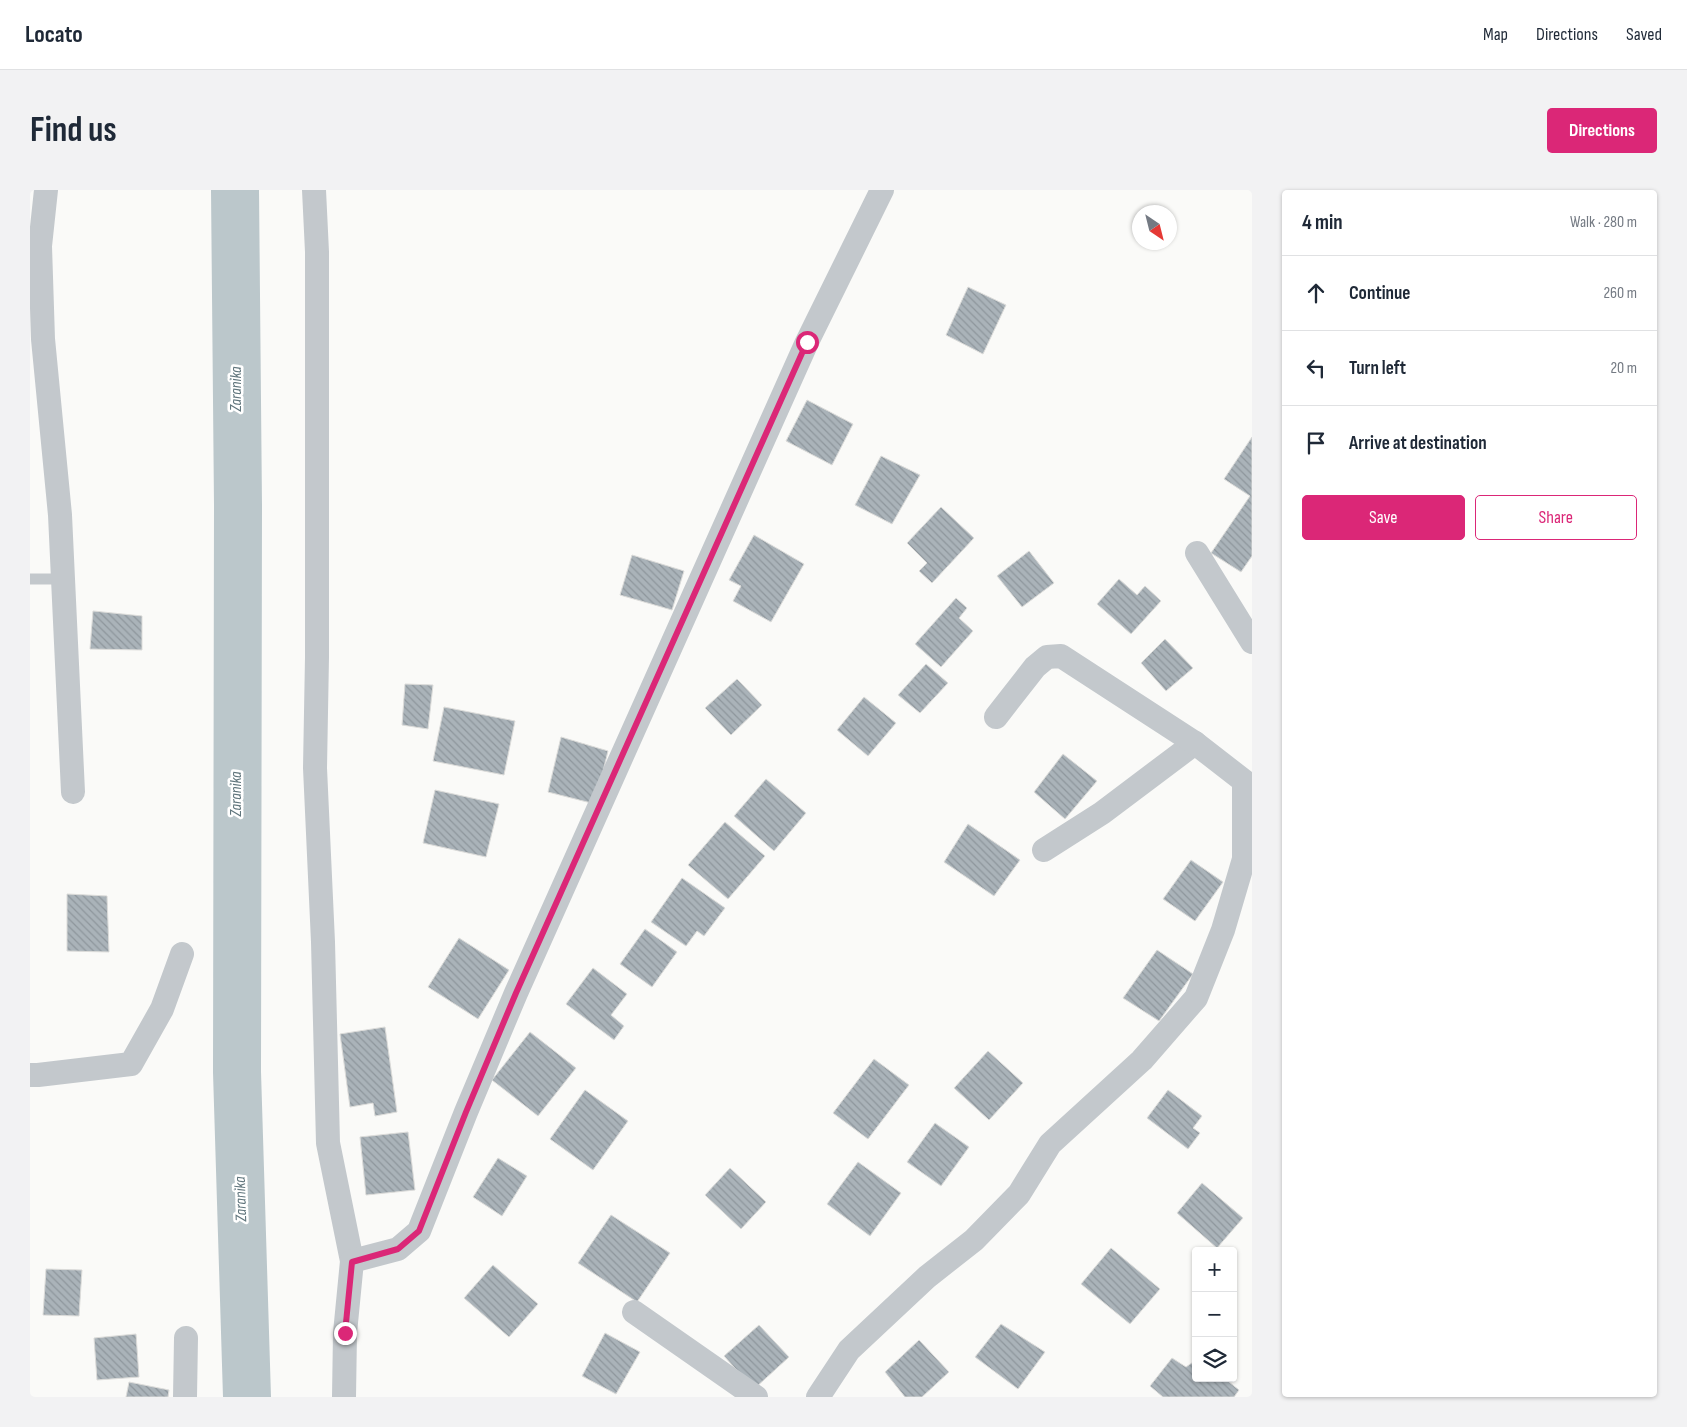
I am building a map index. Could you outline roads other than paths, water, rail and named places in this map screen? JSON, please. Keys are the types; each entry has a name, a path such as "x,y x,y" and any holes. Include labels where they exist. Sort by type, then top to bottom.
{"street":[{"path":"46,190 40,246 43,339 60,515 73,792"},
{"path":"314,190 317,252 317,657 315,768 323,942 328,1143 352,1262 345,1333 344,1397"},
{"path":"352,1262 398,1249 419,1231 466,1112 520,984 807,342 882,190"},
{"path":"1197,553 1252,642"},
{"path":"818,1397 849,1350 927,1277 974,1240 1019,1194 1050,1144 1142,1060 1196,998 1223,930 1244,859 1248,778 1061,656 1047,657 1035,667 996,717"},
{"path":"1044,850 1102,813 1195,743"},
{"path":"30,1074 38,1075 131,1064 162,1009 182,954"},
{"path":"634,1312 756,1397"},
{"path":"185,1397 186,1338"}],"lane":[{"path":"30,579 62,579"}],"waterway":[{"name":"Zaranika","path":"235,190 238,505 237,1072 247,1397"}]}
